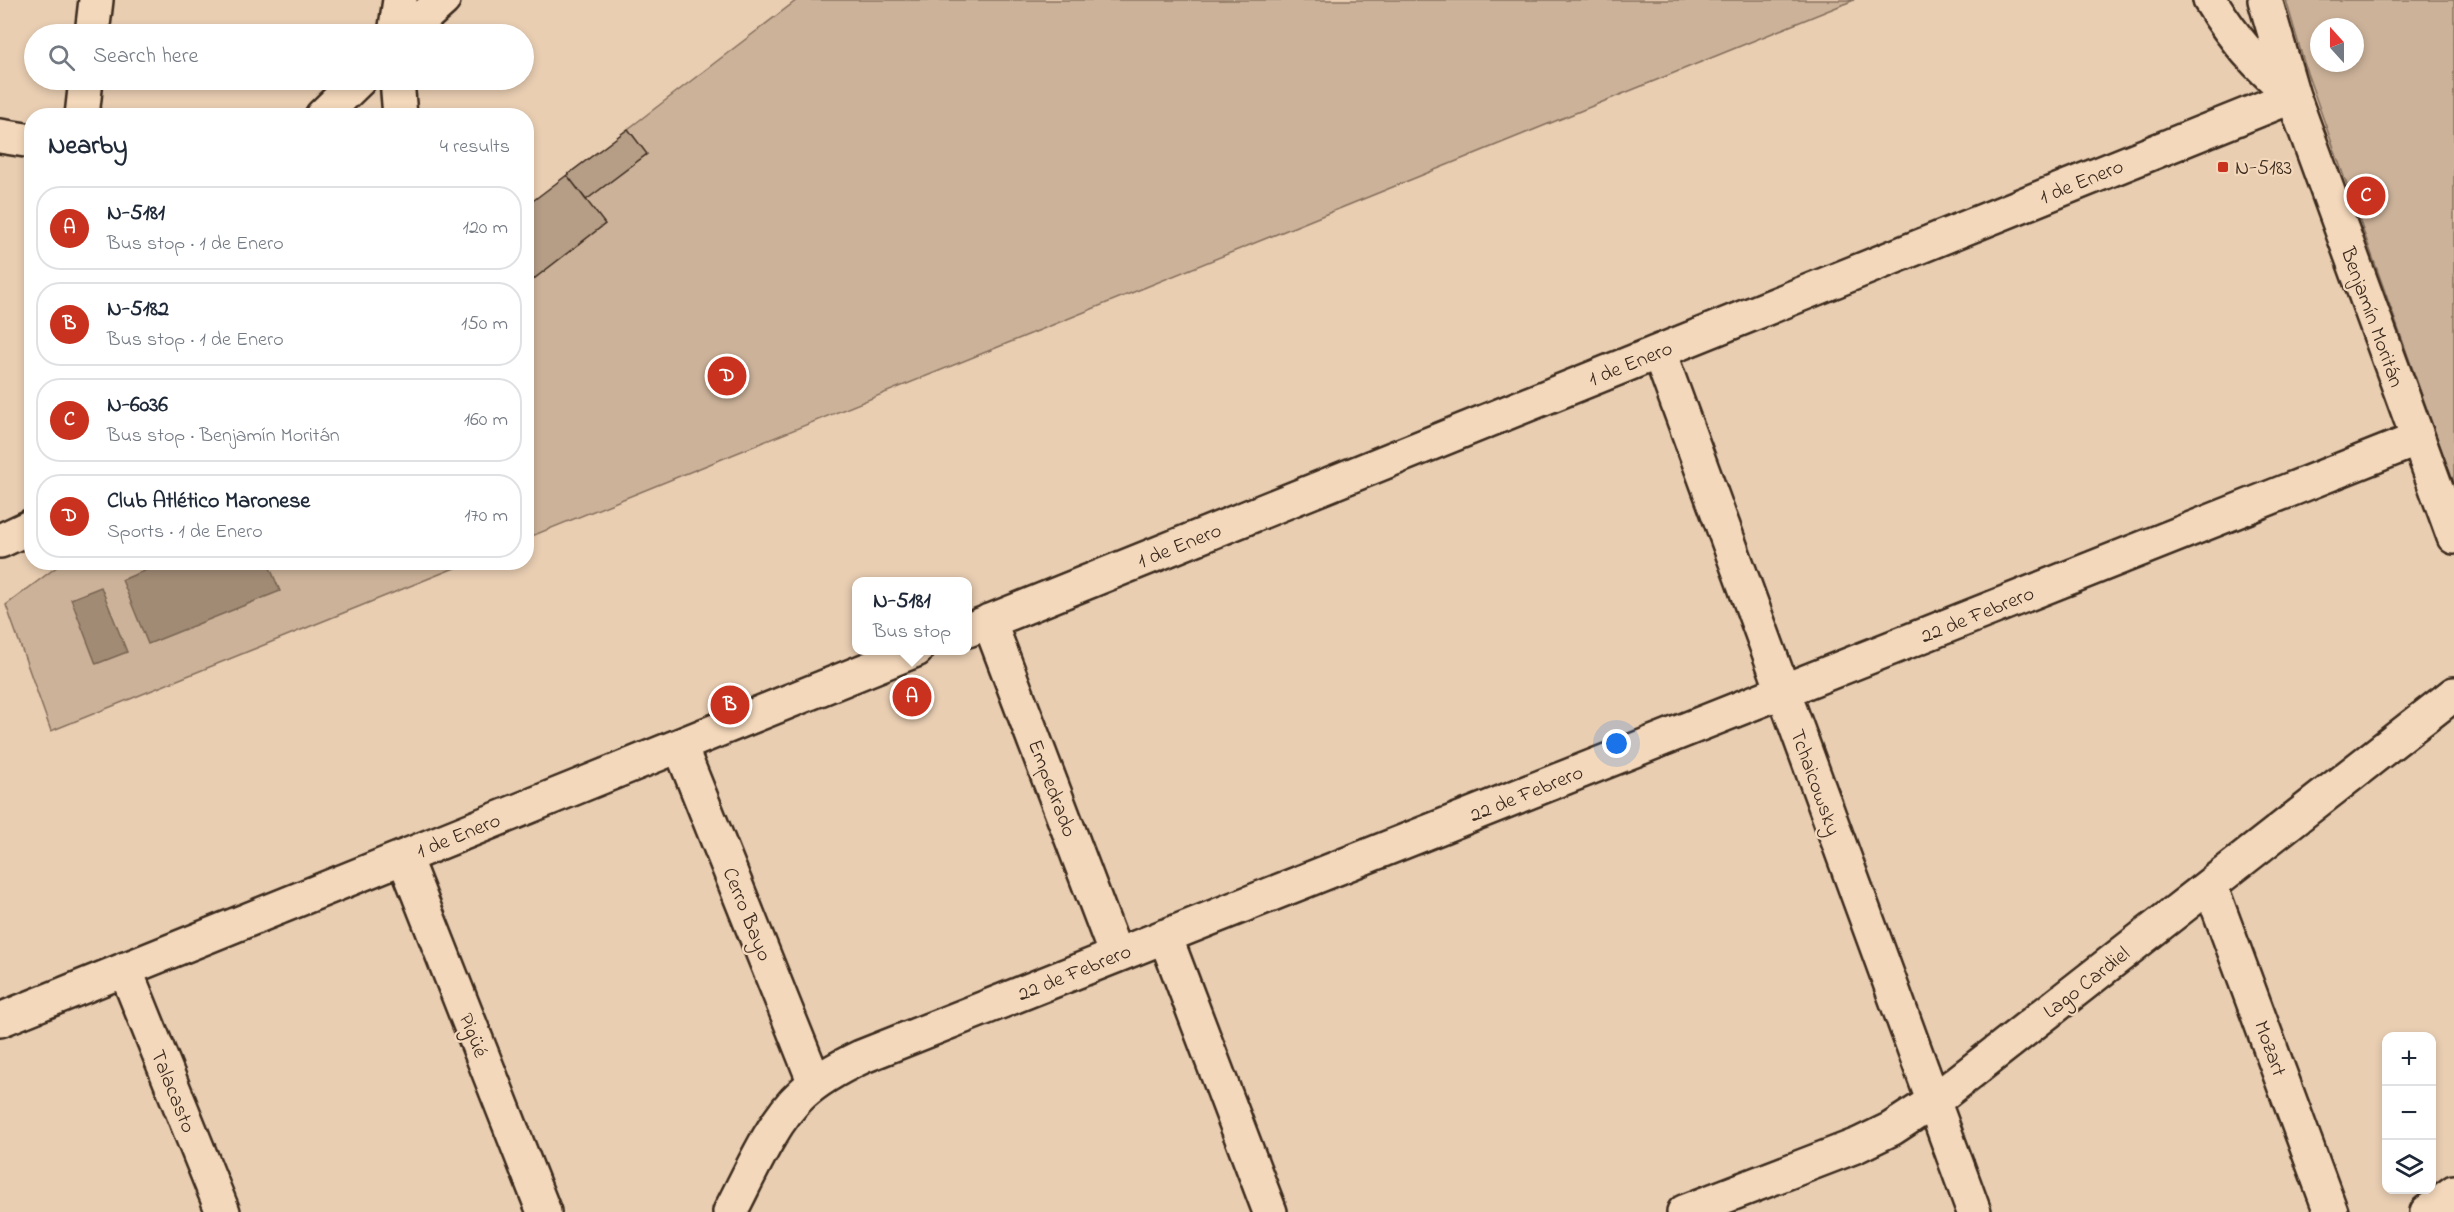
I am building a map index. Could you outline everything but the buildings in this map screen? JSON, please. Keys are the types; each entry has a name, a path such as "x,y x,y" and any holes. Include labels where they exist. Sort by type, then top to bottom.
{"street":[{"path":"93,24 96,0"},
{"path":"396,24 400,0"},
{"path":"416,24 443,0"},
{"path":"2210,0 2231,34 2257,65 2293,96"},
{"name":"Benjamín Moritán","path":"2265,0 2293,96 2454,537"},
{"path":"83,108 85,90"},
{"path":"330,108 349,90"},
{"path":"398,90 399,108"},
{"name":"1 de Enero","path":"978,625 2293,96"},
{"path":"0,136 24,140"},
{"name":"Tchaicowsky","path":"1659,352 1974,1212"},
{"name":"22 de Febrero","path":"730,1212 779,1121 801,1094 845,1064 2418,439"},
{"path":"0,541 24,530"},
{"name":"Empedrado","path":"978,625 1116,956"},
{"name":"1 de Enero","path":"0,1020 906,655"},
{"name":"Lago Cardiel","path":"1684,1212 1858,1145 1891,1129 1934,1101 2454,694"},
{"name":"Cerro Bayo","path":"680,746 815,1083"},
{"name":"Pigüé","path":"404,857 544,1212"},
{"name":"Mozart","path":"2210,885 2331,1212"},
{"path":"1165,936 1270,1212"},
{"name":"Talacasto","path":"125,969 223,1212"},
{"path":"2427,1212 2454,1192"}],"shaded area":[{"path":"797,0 1854,0 534,535 534,201"},
{"path":"2286,0 2454,0 2454,485 2307,73"},
{"path":"53,570 450,570 51,731 6,605"},
{"path":"146,570 271,570 280,591 148,644 122,580"},
{"path":"101,587 127,652 96,664 71,599"}],"place":[{"name":"N-5183","path":"2223,167"},
{"name":"N-6036","path":"2366,196"},
{"name":"Club Atlético Maronese","path":"727,376"},
{"name":"N-5181","path":"912,697"},
{"name":"N-5182","path":"730,705"}]}
